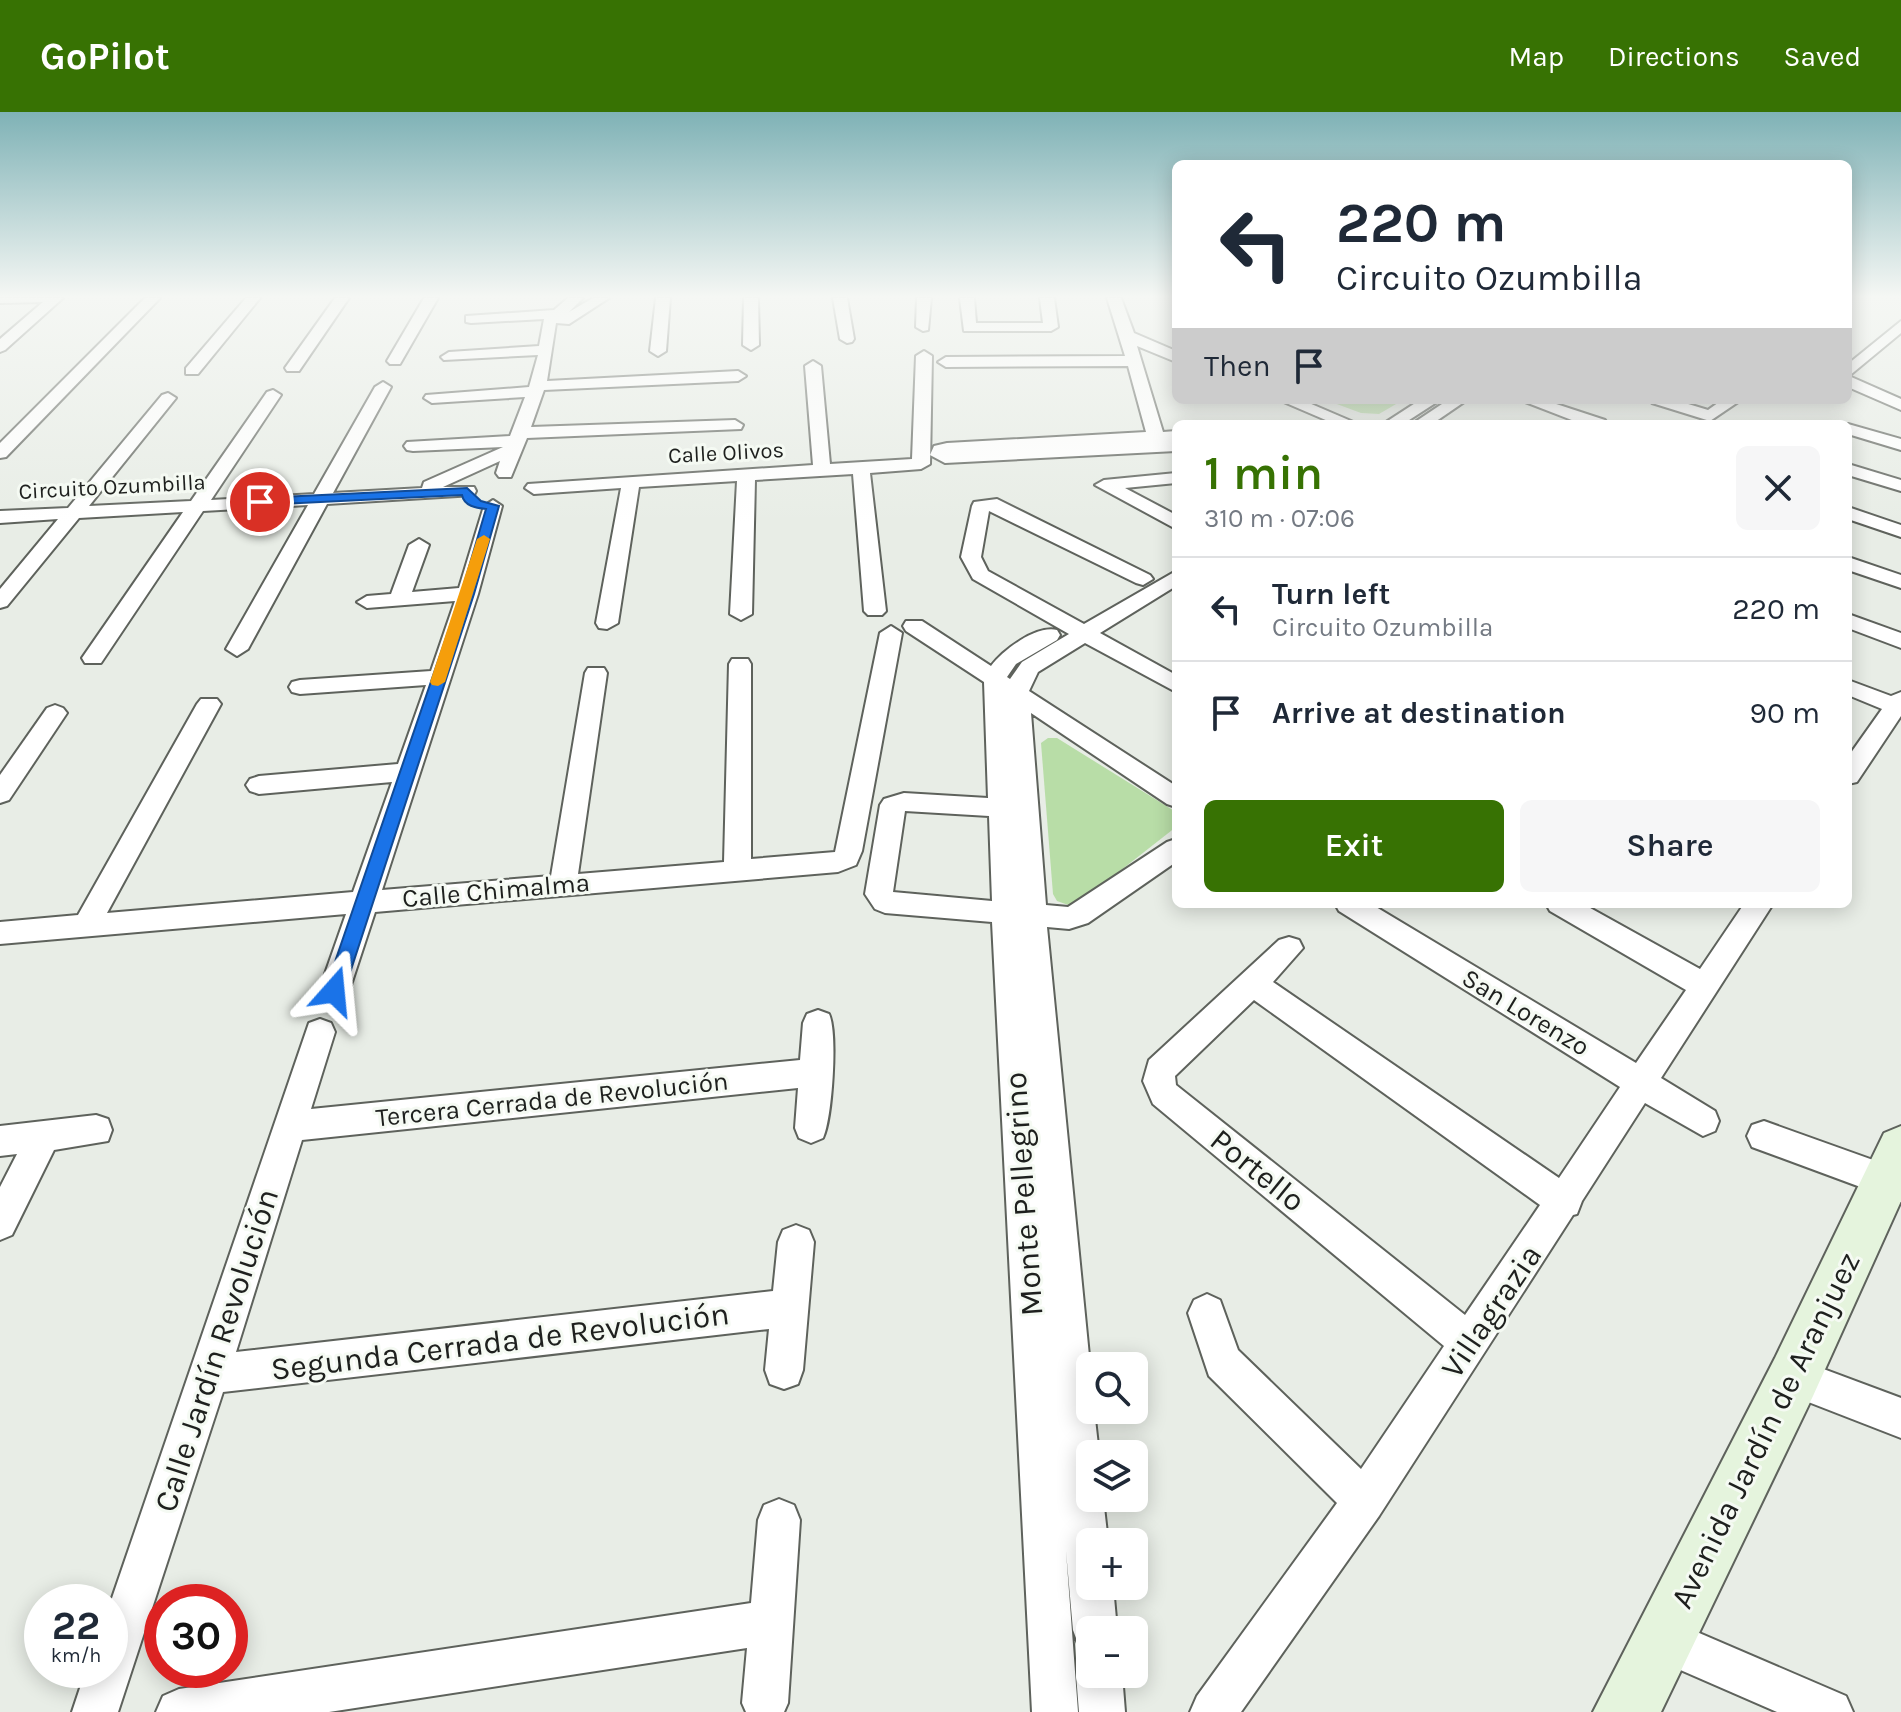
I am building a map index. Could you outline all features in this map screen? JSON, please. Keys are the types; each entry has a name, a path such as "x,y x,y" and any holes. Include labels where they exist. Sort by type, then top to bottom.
{"street":[{"path":"0,453 79,373"},
{"path":"505,473 539,373"},
{"path":"814,373 822,470"},
{"name":"Calle Olivos","path":"514,499 631,481 921,464 924,373"},
{"path":"1137,373 1163,443"},
{"path":"432,398 738,376"},
{"path":"1852,383 1901,405"},
{"path":"237,649 383,387"},
{"path":"93,658 273,395"},
{"path":"0,602 168,398"},
{"path":"1301,404 1356,420"},
{"path":"1322,404 1359,420"},
{"path":"1540,404 1587,420"},
{"path":"1671,404 1710,416 1727,404"},
{"path":"1406,420 1440,411"},
{"path":"413,446 735,425"},
{"path":"1852,426 1901,445"},
{"path":"413,492 516,441"},
{"path":"1163,443 945,458 939,455 940,450 947,448 1163,443"},
{"path":"861,468 875,611"},
{"path":"1852,470 1901,486"},
{"path":"334,991 468,594 514,499 532,480 522,474 505,473 474,483 467,491 468,499 478,504 514,499"},
{"path":"741,614 746,474"},
{"path":"1172,478 1104,485 1172,521"},
{"path":"607,623 631,481"},
{"name":"Circuito Ozumbilla","path":"0,517 467,491"},
{"path":"1172,597 997,505 981,506 971,557 980,575 1172,683"},
{"path":"1852,514 1901,531"},
{"path":"399,599 419,545"},
{"path":"1172,561 1149,584 1077,628 1006,684 1172,795"},
{"path":"1852,564 1901,582"},
{"path":"1149,584 1172,578"},
{"path":"367,602 468,594"},
{"path":"1852,622 1901,641"},
{"name":"Calle Chimalma","path":"0,933 838,862 847,858 902,630 1006,684"},
{"path":"737,869 740,664"},
{"path":"563,884 596,673"},
{"path":"300,687 439,677"},
{"name":"Monte Pellegrino","path":"1006,684 1002,808 1019,914 1085,1528"},
{"name":"Monte Pellegrino","path":"1006,684 1030,851 1019,914 1055,1712"},
{"path":"1852,688 1899,703 1852,766"},
{"path":"86,926 209,704"},
{"path":"0,794 55,713"},
{"path":"259,785 408,772"},
{"path":"1002,808 904,802 893,805 879,894 885,902 1069,918 1172,852"},
{"name":"San Lorenzo","path":"1356,908 1703,1121"},
{"path":"1567,908 1703,985"},
{"name":"Villagrazia","path":"1213,1712 1364,1501 1565,1202 1703,985 1756,908"},
{"name":"Portello","path":"1289,948 1160,1070 1159,1081 1164,1094 1469,1342"},
{"path":"1252,983 1565,1202"},
{"path":"811,1128 818,1023"},
{"name":"Calle Jardín Revolución","path":"128,1616 320,1032"},
{"name":"Tercera Cerrada de Revolución","path":"290,1126 815,1072"},
{"path":"0,1141 96,1130"},
{"path":"1764,1136 1896,1171"},
{"path":"0,1223 43,1137"},
{"name":"Avenida Jardín de Aranjuez","path":"1626,1712 1896,1171"},
{"path":"784,1370 796,1242"},
{"name":"Segunda Cerrada de Revolución","path":"210,1374 790,1308"},
{"path":"1207,1313 1223,1362 1364,1501"},
{"path":"1794,1377 1901,1418"},
{"path":"765,1703 779,1520"},
{"path":"179,1712 772,1622"},
{"path":"1662,1639 1830,1712"},
{"name":"Calle Jardín Revolución","path":"95,1712 103,1688"},
{"path":"1100,1688 1102,1712"}],"green space":[{"path":"1337,404 1396,404 1379,414 1361,413"},
{"path":"1048,738 1057,738 1172,810 1172,830 1074,907 1057,901 1053,894 1041,743"}],"slow traffic":[{"path":"438,682 484,539"}],"route":[{"path":"260,502 467,491 468,499 493,506 468,594 334,991"}]}
